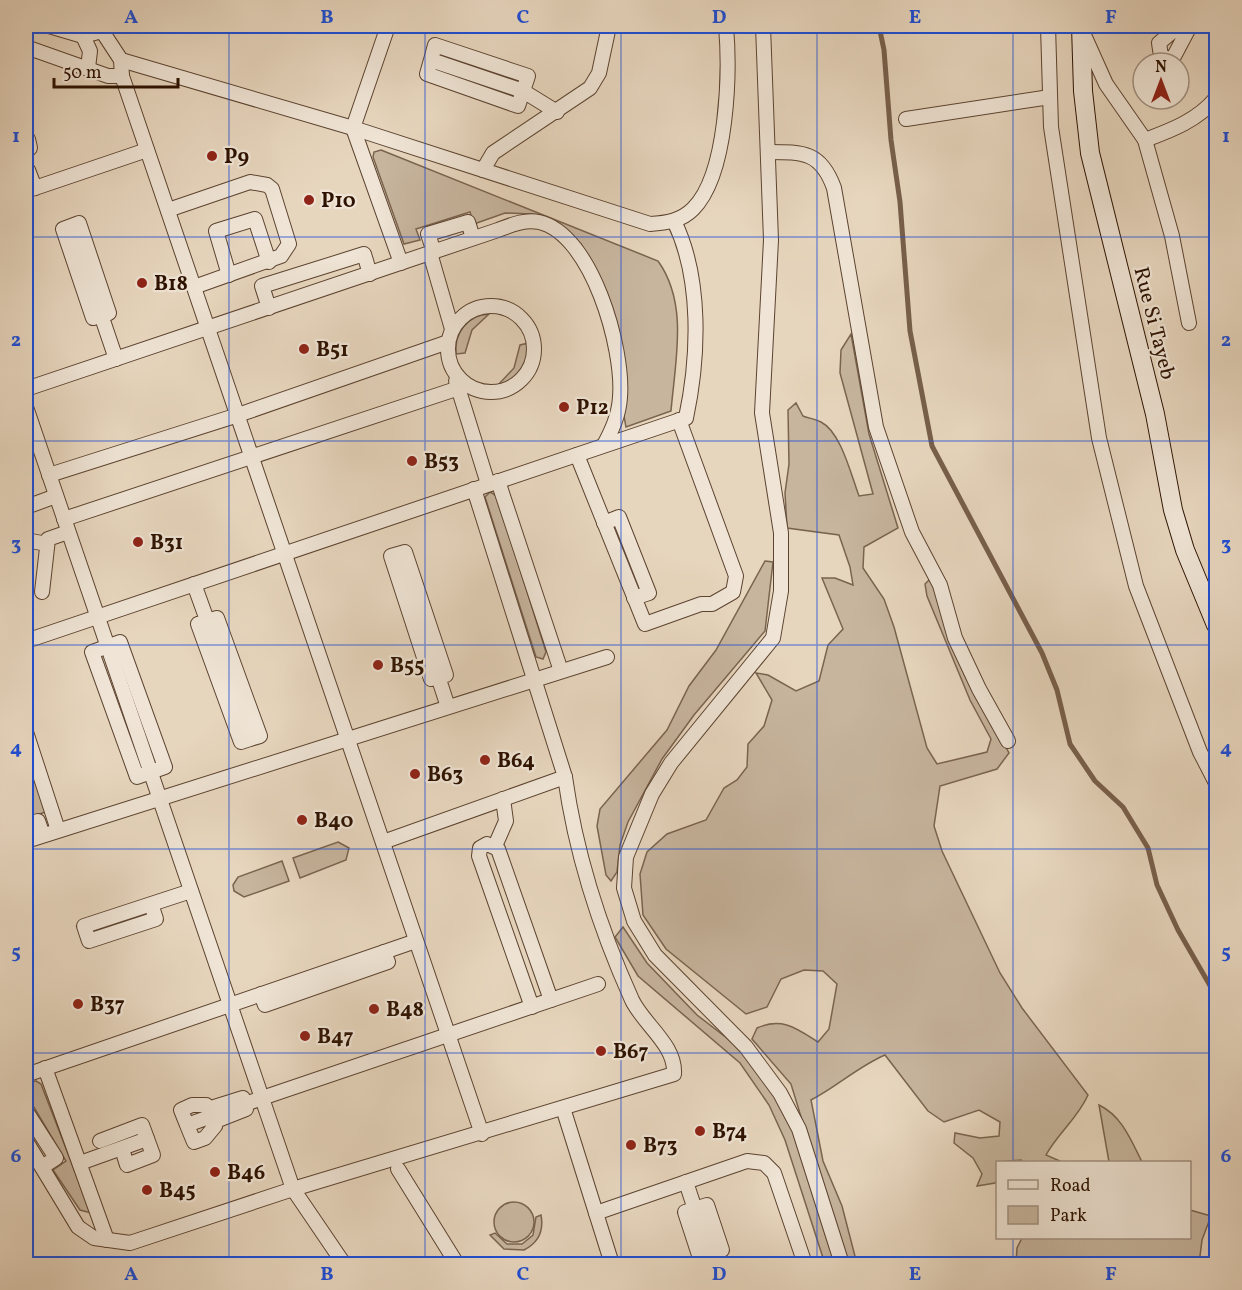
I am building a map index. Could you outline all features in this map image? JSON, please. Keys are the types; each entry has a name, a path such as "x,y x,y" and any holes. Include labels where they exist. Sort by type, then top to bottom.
{"main road":[{"name":"Rue Si Tayeb","path":"1081,28 1083,91 1090,153 1155,414 1173,510 1185,550 1216,625"}],"street":[{"path":"49,26 82,36 103,28 121,60 122,76 482,1134"},
{"path":"388,26 353,128 401,263"},
{"path":"483,170 493,153 558,112 590,88 599,73 609,26"},
{"path":"121,60 353,128 650,224 674,221 691,211 702,198 722,134 728,81 726,26"},
{"path":"763,26 771,240 762,413 781,533 781,591 772,638 671,763 652,794 626,857 624,888 634,921 656,955 746,1047 780,1093 799,1129 842,1264"},
{"path":"1048,26 1051,127 1099,438 1136,586 1200,752 1216,783"},
{"path":"1179,26 1159,43 1161,56 1172,60 1190,26"},
{"path":"1081,28 1106,84 1145,140 1172,236 1190,322"},
{"path":"82,36 90,51 88,68"},
{"path":"435,45 528,76 523,91 518,106 427,74 435,45"},
{"path":"26,47 108,76 122,76"},
{"path":"523,91 558,112"},
{"path":"906,119 1050,97"},
{"path":"1145,140 1183,125 1209,107 1216,98"},
{"path":"26,171 28,170 30,190 147,150"},
{"path":"768,152 791,152 809,156 825,166 830,175 876,427 912,532 940,585 955,638 979,689 1008,741"},
{"path":"168,210 250,182 267,185 272,189 289,244 281,256 194,287"},
{"path":"229,275 216,231 255,219 269,262"},
{"path":"26,641 686,418 690,396 696,314 681,235 674,221"},
{"path":"26,389 472,238 523,222 538,222 552,227 567,238 579,253 603,307 618,358 620,396 618,413 604,445"},
{"path":"70,226 63,229 93,318 101,316 116,359"},
{"path":"432,252 450,336 452,368 561,671"},
{"path":"269,308 262,286 364,254 370,274"},
{"path":"442,292 454,304 471,310 496,306 520,316 529,326 534,339 535,352 532,365 515,385 496,392 471,387 452,368"},
{"path":"49,475 237,415 450,336 471,310"},
{"path":"42,592 48,539 66,525 252,457 459,388"},
{"path":"26,406 107,646"},
{"path":"577,454 604,523 619,517 649,592 634,598 645,624 700,604 712,604 728,596 735,587 736,576 679,420"},
{"path":"26,1141 78,1227 94,1238 130,1243 293,1190 674,1074 673,1057 634,1005 620,973 575,843 565,777 536,679 474,489"},
{"path":"26,507 56,496"},
{"path":"31,542 47,544"},
{"path":"398,554 390,556 431,679 438,677 448,707"},
{"path":"194,584 207,621"},
{"path":"217,618 260,736 241,742 198,624 207,621 217,618"},
{"path":"120,642 165,767 137,777 92,652 107,646 120,642"},
{"path":"26,841 607,657"},
{"path":"26,732 58,830"},
{"path":"150,773 293,1190 344,1264"},
{"path":"382,842 565,777"},
{"path":"503,799 506,821 495,846 551,1000"},
{"path":"26,825 38,821 43,835"},
{"path":"495,846 483,846 478,856 532,1007"},
{"path":"151,904 156,920 89,942 84,926 151,904 191,891"},
{"path":"26,1075 416,941"},
{"path":"245,1104 598,984"},
{"path":"45,1068 107,1240"},
{"path":"243,1098 245,1104 246,1109 213,1122 215,1126 205,1138 194,1142 181,1110 192,1105 206,1105 208,1109 243,1098"},
{"path":"563,1108 612,1264"},
{"path":"26,1111 56,1158 42,1167"},
{"path":"142,1125 153,1155 127,1165 118,1150 105,1139 142,1125"},
{"path":"80,1163 118,1150"},
{"path":"596,1213 747,1161 764,1163 774,1173 805,1264"},
{"path":"398,1169 457,1264"},
{"path":"686,1182 695,1209"},
{"path":"707,1205 722,1250 711,1259 700,1258 685,1212 707,1205"}],"green space":[{"path":"381,150 658,261 668,278 677,314 677,353 671,411 626,427 597,275 581,244 558,223 532,214 505,213 474,224 470,212 416,229 420,240 404,244 373,157 374,152"},
{"path":"489,314 472,330 465,353 456,354 457,339 468,322 481,315"},
{"path":"851,334 869,434 898,528 864,547 863,568 884,599 894,627 927,748 937,764 987,752 991,739 970,700 927,596 925,584 929,580 935,586 977,693 1009,753 997,769 940,786 934,826 942,851 1000,973 1022,1008 1088,1095 1079,1111 1046,1155 1060,1161 996,1161 995,1183 977,1186 982,1174 973,1158 954,1143 955,1133 980,1138 999,1136 1000,1122 979,1110 944,1122 928,1111 885,1055 865,1065 811,1100 823,1161 842,1206 857,1264 846,1264 791,1084 752,1039 757,1028 781,1024 796,1029 818,1042 829,1029 837,984 823,971 804,970 781,979 767,1007 746,1014 666,949 643,915 640,874 647,852 667,834 706,820 724,788 737,780 747,767 748,744 764,726 772,700 756,673 768,675 796,691 819,681 828,645 843,629 822,578 835,578 853,585 850,567 839,535 787,528 785,493 789,464 788,410 796,403 803,416 821,422 834,435 840,444 859,496 873,494 840,373 841,350"},
{"path":"529,343 528,358 522,371 512,380 498,385 514,368 520,345"},
{"path":"490,492 497,496 546,652 543,659 536,657 485,497"},
{"path":"765,561 773,562 765,631 694,715 662,759 628,822 620,845 617,872 611,881 606,875 597,826 600,809 667,730 689,686 716,650"},
{"path":"31,764 48,811 26,819 26,813 33,810 26,790 26,766"},
{"path":"338,842 349,848 346,860 300,878 293,858"},
{"path":"282,861 289,881 244,897 234,891 233,885 238,877"},
{"path":"623,927 647,963 697,1015 745,1052 777,1097 795,1131 838,1264 825,1264 785,1140 769,1105 740,1063 638,976 615,937"},
{"path":"36,1081 41,1084 91,1213 80,1210 53,1170 66,1161 26,1094 26,1083"},
{"path":"1099,1105 1120,1122 1142,1161 1109,1161"},
{"path":"514,1202 522,1203 528,1208 533,1214 533,1230 528,1236 522,1241 514,1242 506,1241 500,1236 495,1230 494,1222 495,1214 500,1208 506,1203"},
{"path":"1191,1210 1211,1216 1202,1240 1199,1264 1016,1264 1017,1248 1022,1239 1191,1239"},
{"path":"541,1215 542,1226 539,1236 524,1250 504,1249 490,1235 495,1233 507,1244 522,1244 533,1235 536,1217"}],"waterway":[{"path":"879,26 884,50 891,140 900,202 910,331 932,446 1042,653 1057,690 1070,744 1095,781 1123,807 1148,848 1157,885 1178,930 1216,996"}],"place":[{"name":"P9","path":"212,156"},
{"name":"P10","path":"309,200"},
{"name":"B18","path":"142,283"},
{"name":"B51","path":"304,349"},
{"name":"P12","path":"564,407"},
{"name":"B53","path":"412,461"},
{"name":"B31","path":"138,542"},
{"name":"B55","path":"378,665"},
{"name":"B64","path":"485,760"},
{"name":"B63","path":"415,774"},
{"name":"B40","path":"302,820"},
{"name":"B37","path":"78,1004"},
{"name":"B48","path":"374,1009"},
{"name":"B47","path":"305,1036"},
{"name":"B67","path":"601,1051"},
{"name":"B74","path":"700,1131"},
{"name":"B73","path":"631,1145"},
{"name":"B46","path":"215,1172"},
{"name":"B45","path":"147,1190"}]}
